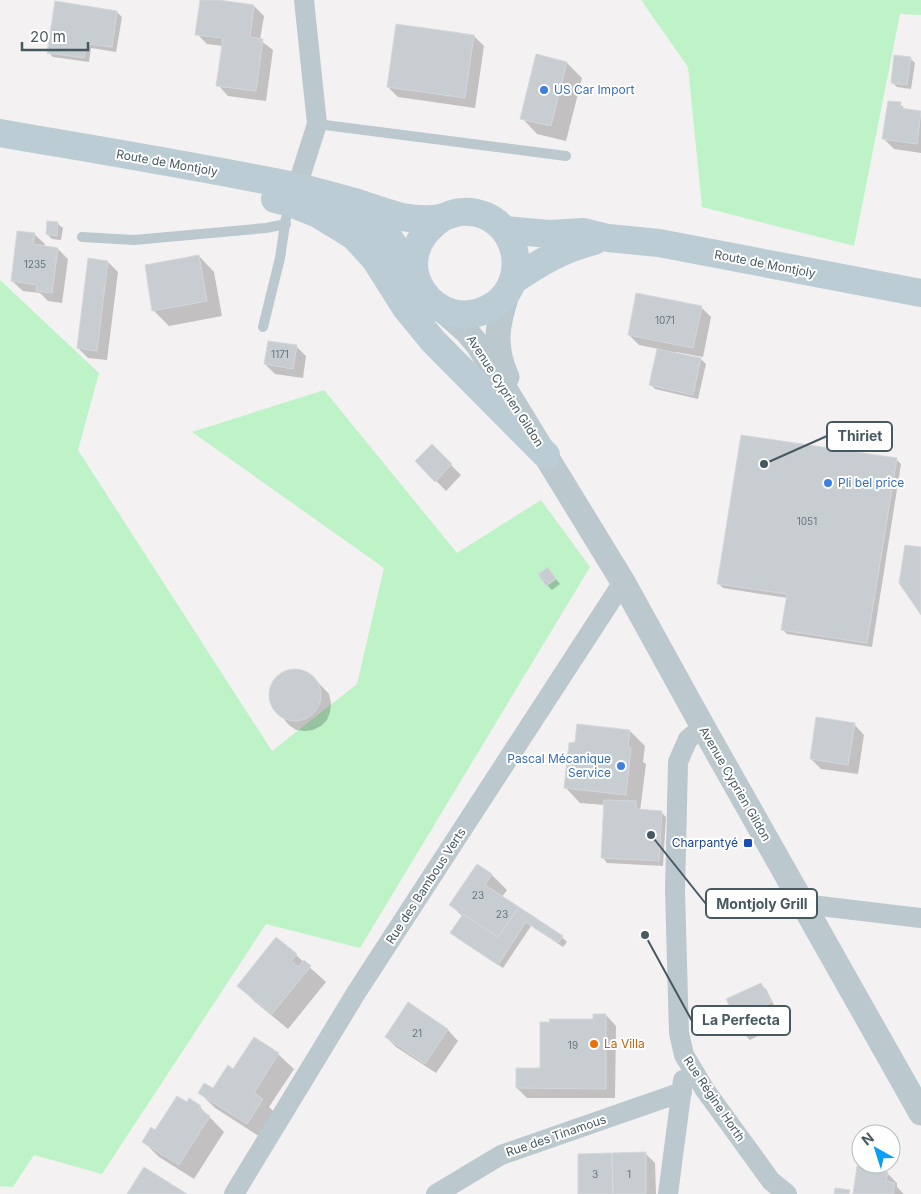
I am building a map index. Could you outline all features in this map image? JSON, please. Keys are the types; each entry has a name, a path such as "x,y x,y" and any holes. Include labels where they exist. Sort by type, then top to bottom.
{"main road":[{"name":"Route de Montjoly","path":"0,133 133,156 168,173 290,204"},
{"path":"333,197 369,222 390,240 414,272 419,286 427,298 439,307 457,314 477,313 490,308 501,300 511,285 516,263 515,254 505,230 486,216 464,212 452,213 431,225 422,235 414,259 414,272"},
{"path":"290,204 333,197 360,204 380,212 405,217 442,218"},
{"path":"290,204 318,214 354,236 375,259 406,308 433,341 546,456"},
{"name":"Route de Montjoly","path":"505,230 549,234 584,232 608,238 658,243 921,294"},
{"name":"Route de Montjoly","path":"511,285 542,261 580,244 608,238"}],"street":[{"path":"290,204 317,124 304,0"},
{"name":"Avenue Cyprien Gildon","path":"511,285 500,318 498,350 502,366 546,456"},
{"name":"Avenue Cyprien Gildon","path":"439,307 478,344 623,582 921,1113"},
{"name":"Rue des Bambous Verts","path":"234,1194 356,993 623,582"},
{"name":"Rue Régine Horth","path":"703,727 688,739 678,762 676,957 679,1033 684,1056 706,1090 771,1181 787,1194"},
{"path":"803,904 921,918"},
{"path":"668,1194 682,1092 684,1056"},
{"name":"Rue des Tinamous","path":"436,1194 501,1155 682,1092"}],"lane":[{"path":"317,124 566,156"},
{"path":"82,237 134,240 266,228 290,204"},
{"path":"263,327 280,258 290,204"}],"green space":[{"path":"641,0 921,0 921,15 900,14 854,246 702,207 688,67"},
{"path":"0,280 99,373 78,450 272,751 357,684 384,568 192,432 324,390 457,553 541,500 590,567 360,948 266,924 102,1174 34,1155 13,1187 0,1186"}],"building":[{"path":"200,0 219,0 254,5 250,37 263,39 256,91 216,86 223,38 195,35"},
{"path":"55,1 117,11 112,47 87,44 84,58 47,53"},
{"path":"396,24 474,35 465,98 387,87"},
{"name":"US Car Import","path":"536,54 567,62 551,126 520,119"},
{"path":"894,55 911,57 907,85 891,83"},
{"path":"888,101 901,102 900,108 921,111 917,144 882,139"},
{"path":"47,221 58,222 57,236 46,234"},
{"path":"17,231 35,233 33,244 58,248 52,293 36,291 37,285 11,281"},
{"path":"199,255 207,301 152,311 145,265"},
{"path":"88,258 108,261 97,351 77,348"},
{"path":"636,293 702,306 693,348 628,335"},
{"path":"268,341 297,345 293,369 264,364"},
{"path":"657,349 701,358 693,395 649,385"},
{"path":"741,435 897,458 867,643 781,630 787,594 717,584"},
{"path":"432,444 452,464 435,482 415,461"},
{"path":"905,545 921,547 921,615 899,583"},
{"path":"548,567 556,579 546,586 538,574"},
{"path":"290,669 300,669 314,676 321,690 321,700 314,714 300,721 290,721 280,717 273,710 269,700 269,690 273,680 280,673"},
{"path":"816,717 855,723 848,765 810,759"},
{"path":"577,724 630,730 628,747 631,748 626,795 564,788 569,743 575,742"},
{"path":"604,800 636,801 636,809 662,811 659,861 601,858"},
{"path":"477,864 492,874 485,885 519,907 498,937 449,905"},
{"path":"519,907 563,936 558,943 526,922 498,965 450,933 463,914 498,937"},
{"path":"276,937 297,954 291,961 298,967 304,960 311,966 272,1014 237,986"},
{"path":"761,983 771,1002 759,1008 767,1024 744,1035 726,999"},
{"path":"408,1002 448,1029 425,1064 385,1037"},
{"path":"593,1014 606,1014 606,1089 516,1088 516,1068 540,1068 540,1022 550,1022 549,1019 593,1019"},
{"path":"254,1037 279,1053 254,1093 263,1099 247,1124 198,1093 204,1083 213,1088 228,1065 233,1069"},
{"path":"177,1096 187,1102 189,1098 201,1106 199,1109 210,1116 179,1165 142,1142 151,1127 155,1130"},
{"path":"646,1152 646,1194 613,1194 612,1153"},
{"path":"612,1153 613,1194 578,1194 578,1154"},
{"path":"144,1167 187,1194 127,1194"},
{"path":"856,1174 888,1174 886,1181 895,1183 893,1194 853,1194"},
{"path":"835,1188 850,1190 849,1194 834,1194"}],"place":[{"name":"US Car Import","path":"544,90"},
{"name":"Thiriet","path":"764,464"},
{"name":"Pli bel price","path":"828,483"},
{"name":"Pascal Mécanique Service","path":"621,766"},
{"name":"Montjoly Grill","path":"651,835"},
{"name":"Charpantyé","path":"748,843"},
{"name":"La Perfecta","path":"645,935"},
{"name":"La Villa","path":"594,1044"}]}
